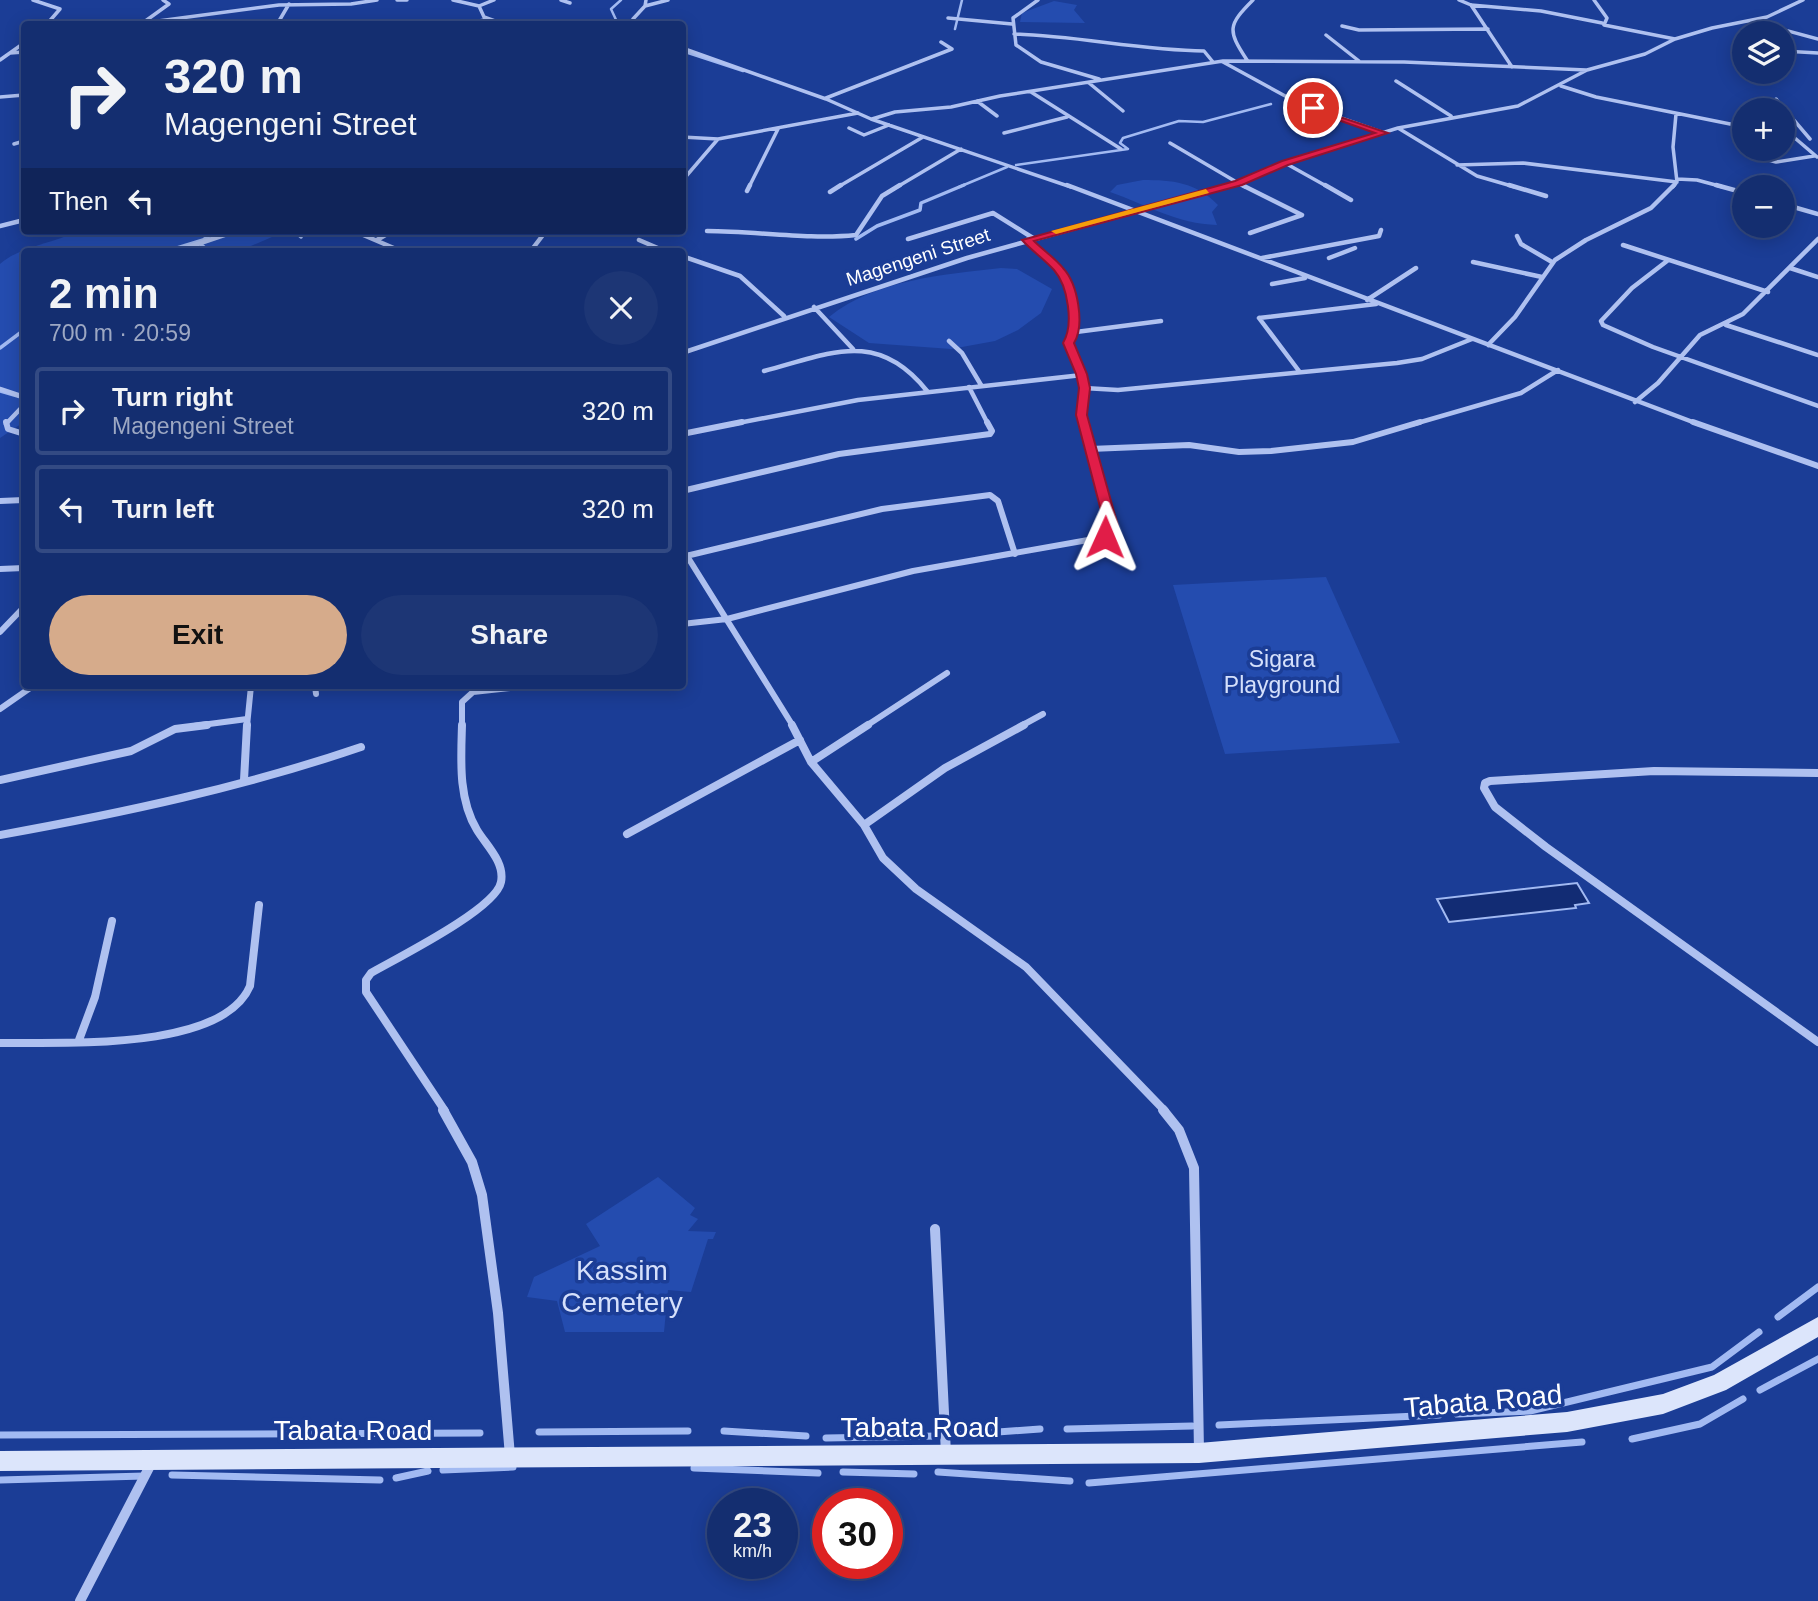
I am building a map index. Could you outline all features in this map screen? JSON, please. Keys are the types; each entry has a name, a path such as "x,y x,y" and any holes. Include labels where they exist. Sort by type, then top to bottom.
{"main road":[{"name":"Tabata Road","path":"0,1461 1199,1453 1567,1422 1663,1404 1719,1383 1818,1326"}],"street":[{"path":"33,0 60,9 50,21"},
{"path":"146,21 166,8 169,4 163,0"},
{"path":"164,21 289,4 351,4 377,0"},
{"path":"397,0 407,0"},
{"path":"453,0 479,6 494,0"},
{"path":"561,0 570,3"},
{"path":"645,6 646,0"},
{"path":"635,21 633,19 645,6 668,0"},
{"path":"1038,0 1013,18 1014,42 1025,54 1103,79"},
{"path":"1247,60 1236,43 1232,24 1237,13 1253,0"},
{"path":"1459,0 1471,5 1541,11 1675,39"},
{"path":"1594,0 1607,18 1602,23"},
{"name":"Magengeni Street","path":"1751,21 1767,17 1802,0"},
{"path":"279,21 289,4"},
{"path":"1471,5 1512,67"},
{"path":"479,6 488,19"},
{"path":"948,18 1012,24"},
{"path":"480,21 494,21"},
{"path":"1342,26 1367,30 1488,29"},
{"name":"Magengeni Street","path":"686,352 784,316 1033,238 1238,183 1285,163 1398,128 1518,106 1587,70 1646,54 1675,39 1732,26"},
{"path":"1795,33 1818,39"},
{"path":"1014,34 1045,35 1155,50 1204,51 1213,62"},
{"path":"1326,35 1360,62"},
{"path":"826,99 951,49 941,42"},
{"path":"0,60 21,45"},
{"path":"686,49 826,99 871,119 1131,210 1558,370 1635,402 1818,466"},
{"path":"9,52 21,52"},
{"path":"1795,52 1818,53"},
{"path":"1223,61 1290,99 1384,133"},
{"path":"871,119 895,112 933,110 1103,79 1223,61 1360,62 1587,70"},
{"path":"1396,81 1452,116"},
{"path":"1089,83 1123,111"},
{"path":"1560,86 1732,125"},
{"path":"1031,92 1121,149"},
{"path":"0,97 21,94"},
{"path":"977,101 998,116"},
{"path":"686,137 718,139 859,113"},
{"path":"1488,345 1517,315 1552,262 1576,245 1644,215 1665,198 1677,181 1673,147 1676,114"},
{"path":"1004,133 1067,117"},
{"path":"1795,121 1810,139"},
{"path":"849,128 864,135 889,125"},
{"path":"1398,128 1457,165 1498,184 1546,195"},
{"path":"747,191 778,129"},
{"path":"830,192 924,136"},
{"path":"1795,137 1818,139"},
{"path":"686,176 718,139"},
{"path":"1795,139 1816,157"},
{"path":"13,144 21,142"},
{"path":"1170,142 1219,174 1302,215 1250,233"},
{"path":"707,231 762,230 836,237 856,235 882,196 961,149"},
{"path":"1795,160 1816,157"},
{"path":"1285,163 1351,200"},
{"path":"1457,165 1523,163 1677,181 1697,180 1732,189"},
{"path":"1795,207 1818,214"},
{"path":"908,239 993,213 999,214 1033,238"},
{"path":"0,226 21,221"},
{"path":"1261,259 1379,236 1382,234 1381,230"},
{"path":"186,248 224,235"},
{"path":"364,235 394,248"},
{"path":"377,240 385,235"},
{"path":"1517,236 1521,244 1552,262"},
{"path":"1635,402 1700,335 1725,325 1768,292 1818,239"},
{"path":"639,240 658,248"},
{"path":"686,624 727,619 913,571 1105,537 1111,532 1082,415 1082,374 1069,343 1076,332 1075,311 1061,271 1027,240"},
{"path":"1344,242 1365,255"},
{"path":"1623,245 1768,292"},
{"path":"1328,258 1355,248"},
{"path":"686,257 740,276 784,316"},
{"path":"1667,261 1632,288 1601,321 1608,329 1679,357 1818,405"},
{"path":"1473,262 1542,278"},
{"path":"1367,300 1416,268"},
{"path":"1790,268 1818,277"},
{"path":"1272,284 1309,278"},
{"path":"1300,371 1259,318 1377,304"},
{"path":"814,307 853,349 899,365 917,377 927,391"},
{"path":"1076,332 1161,321"},
{"path":"1725,325 1818,355"},
{"path":"1084,388 1118,390 1422,359 1473,339"},
{"path":"949,341 962,353 981,385"},
{"path":"764,371 853,349"},
{"path":"1090,449 1189,445 1239,452 1353,442 1521,393 1558,370"},
{"path":"686,433 828,405 1082,374"},
{"path":"686,490 839,454 990,434 992,431 969,387"},
{"path":"0,389 21,396"},
{"path":"21,408 5,423 8,429 21,433"},
{"path":"686,552 883,509 990,495 998,501 1015,554"},
{"path":"0,501 21,500"},
{"path":"686,555 811,762 864,825 883,858 916,889 1026,967 1124,1065 1179,1130 1194,1168 1199,1453"},
{"path":"0,569 21,568"},
{"path":"0,632 21,610"},
{"path":"811,762 947,673"},
{"path":"0,709 29,689"},
{"path":"244,780 251,689"},
{"path":"500,689 473,692 463,702 463,786 473,821 499,862 503,880 497,893 477,910 371,973 366,980 366,992 449,1118 472,1162 482,1195 498,1313 510,1457"},
{"path":"864,825 945,768 1042,714"},
{"path":"0,780 131,751 175,729 247,719"},
{"path":"627,834 800,740"},
{"path":"0,835 138,810 244,780 294,770 361,747"},
{"path":"1818,773 1712,768 1579,772 1490,781 1485,783 1484,788 1495,807 1546,847 1818,1042"},
{"path":"0,1043 158,1035 227,1017 247,994 259,905"},
{"path":"79,1040 95,997 113,921"},
{"path":"935,1228 946,1455"},
{"path":"80,1601 153,1460"}],"green space":[{"path":"1054,1 1077,5 1074,10 1085,23 1020,22 1022,13"},
{"path":"1143,180 1174,182 1201,191 1218,205 1212,212 1217,225 1175,218 1110,192 1117,185"},
{"path":"67,235 277,235 246,248 30,248"},
{"path":"21,252 21,424 0,438 0,264"},
{"path":"1001,268 1017,269 1052,289 1041,313 1018,330 995,341 951,349 869,343 829,317 868,294 889,287 933,277"},
{"name":"Sigara Playground","path":"1326,577 1400,743 1225,754 1173,585"},
{"name":"Kassim Cemetery","path":"658,1177 695,1208 690,1215 698,1219 688,1231 716,1232 713,1239 708,1239 691,1292 668,1290 664,1332 565,1332 557,1301 527,1297 534,1277 600,1246 586,1224"}],"shaded area":[{"path":"1577,883 1589,903 1575,905 1576,908 1449,922 1437,899"}],"waterway":[{"path":"617,21 611,9 621,0"},
{"path":"955,29 962,0"},
{"path":"686,52 743,71"},
{"path":"1016,165 1128,149 1120,143 1123,138 1179,121 1203,122 1271,104"},
{"path":"959,187 1007,167"},
{"path":"856,239 877,226 920,210 921,203 964,185"},
{"path":"177,248 211,235"},
{"path":"198,242 205,248"},
{"path":"0,348 21,332"},
{"path":"0,391 21,397"},
{"path":"1778,1317 1818,1287"},
{"path":"1457,1414 1530,1411 1712,1367 1759,1332"},
{"path":"1760,1390 1818,1359"},
{"path":"1632,1439 1700,1424 1743,1399"},
{"path":"1219,1425 1439,1415"},
{"path":"1067,1429 1192,1426"},
{"path":"957,1435 1040,1429"},
{"path":"539,1432 688,1431"},
{"path":"724,1431 806,1436"},
{"path":"0,1435 480,1433"},
{"path":"826,1438 938,1436"},
{"path":"1089,1483 1582,1442"},
{"path":"443,1470 513,1467"},
{"path":"694,1468 818,1473"},
{"path":"396,1478 428,1471"},
{"path":"843,1472 914,1474"},
{"path":"938,1472 1070,1481"},
{"path":"172,1475 380,1480"},
{"path":"0,1480 144,1476"}],"slow traffic":[{"path":"1056,231 1206,191"}],"route":[{"path":"1105,537 1111,532 1111,526 1082,415 1082,374 1069,343 1070,337 1076,332 1075,311 1068,287 1057,265 1027,240 1238,183 1285,163 1384,133 1313,108"}]}
